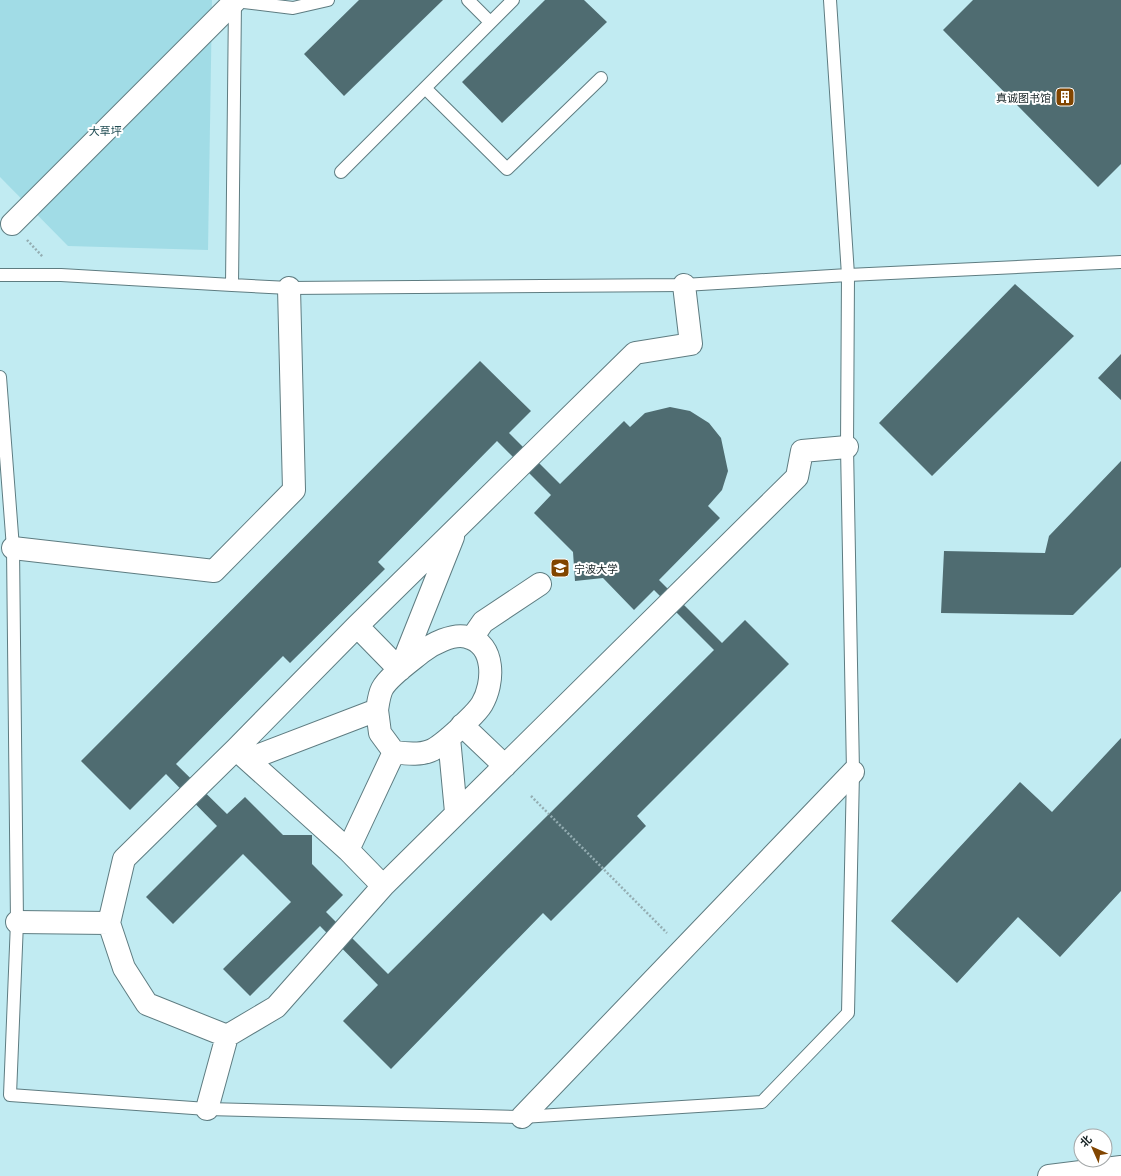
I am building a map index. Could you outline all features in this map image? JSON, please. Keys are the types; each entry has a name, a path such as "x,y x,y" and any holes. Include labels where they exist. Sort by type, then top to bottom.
{"street":[{"path":"12,224 235,0"},
{"path":"227,1036 147,1004 124,968 109,923 124,859 242,754 357,626 635,353 691,344 684,285"},
{"path":"12,548 214,570 294,490 289,288"},
{"path":"207,1109 227,1036 276,1007 383,886 456,812 797,477 802,451 847,446"},
{"path":"400,670 456,530"},
{"path":"472,638 483,622 540,584"},
{"path":"357,626 400,670"},
{"path":"465,636 472,638 482,647 490,661 490,677 487,691 481,705 438,748 417,755 394,752 380,733 377,710 382,689 400,670 428,648 452,637 465,636"},
{"path":"242,754 377,710"},
{"path":"455,732 504,766"},
{"path":"455,732 456,812"},
{"path":"348,850 394,752"},
{"path":"242,754 348,850 383,886"},
{"path":"522,1117 852,772"},
{"path":"18,922 109,923"},
{"path":"1049,1176 1121,1167"}],"lane":[{"path":"232,286 235,0 293,8 328,0"},
{"path":"468,0 490,22"},
{"path":"341,172 513,0"},
{"path":"0,377 12,548 18,922 10,1095 207,1109 522,1117 762,1102 848,1014 852,772 847,446 848,275 830,0"},
{"path":"425,88 507,169 601,78"},
{"path":"0,275 61,275 232,286 289,288 684,285 848,275 1121,262"}],"path":[{"path":"12,224 61,275"},
{"path":"531,796 683,949"}],"shaded area":[{"name":"宁波大学","path":"0,0 1121,0 1121,1176 0,1176"}],"green space":[{"name":"大草坪","path":"0,0 212,0 208,250 68,246 0,177"}],"building":[{"path":"359,0 443,0 344,96 304,54"},
{"path":"545,0 584,0 607,22 502,123 462,82"},
{"name":"真诚图书馆","path":"973,0 1121,0 1121,164 1098,187 943,30"},
{"path":"1015,284 1074,336 932,476 879,423"},
{"path":"1121,354 1121,400 1098,378"},
{"path":"480,361 531,411 509,433 560,484 624,421 630,427 645,413 670,407 690,411 709,423 721,438 728,471 722,490 708,506 720,518 659,580 722,643 745,620 789,664 637,816 646,826 551,921 543,913 391,1069 343,1021 378,985 320,926 250,996 223,969 291,902 243,854 173,924 146,897 217,826 166,774 130,810 81,761","holes":["497,441 551,495 534,513 573,552 575,581 603,578 634,610 654,590 714,650 388,974 326,912 343,895 312,864 312,835 283,835 245,797 227,814 176,764 283,656 290,663 385,569 378,562"]},
{"path":"1121,461 1121,567 1073,615 941,613 944,551 1045,553 1049,536"},
{"path":"1121,738 1121,891 1060,957 1018,917 957,983 891,921 1020,782 1052,812"}],"place":[{"name":"真诚图书馆","path":"1065,97"},
{"name":"宁波大学","path":"560,568"}]}
